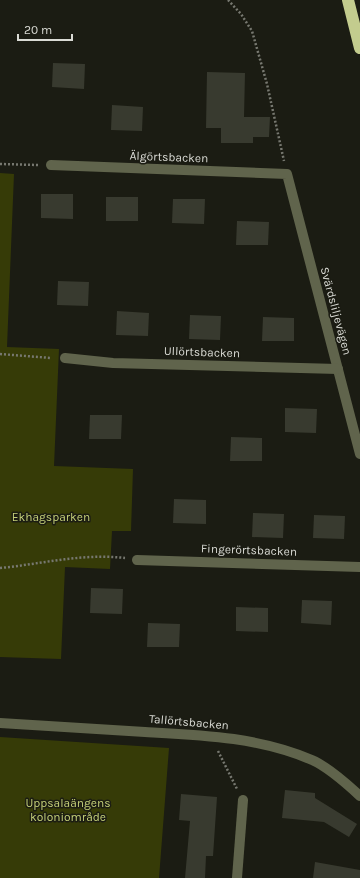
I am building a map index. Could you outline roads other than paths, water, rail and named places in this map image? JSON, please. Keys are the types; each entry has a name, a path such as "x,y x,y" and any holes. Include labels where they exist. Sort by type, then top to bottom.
{"highway":[{"path":"348,0 360,48"}],"street":[{"name":"Älgörtsbacken","path":"51,165 287,174"},
{"name":"Svärdsliljevägen","path":"287,174 360,454"},
{"name":"Ullörtsbacken","path":"65,358 113,363 338,369"},
{"name":"Fingerörtsbacken","path":"137,560 360,567"},
{"name":"Tallörtsbacken","path":"0,723 211,736 278,747 313,760 344,782 360,796"},
{"path":"237,878 243,800"}],"park label":[{"name":"Ekhagsparken","path":"51,517"},
{"name":"Uppsalaängens koloniområde","path":"68,810"}]}
